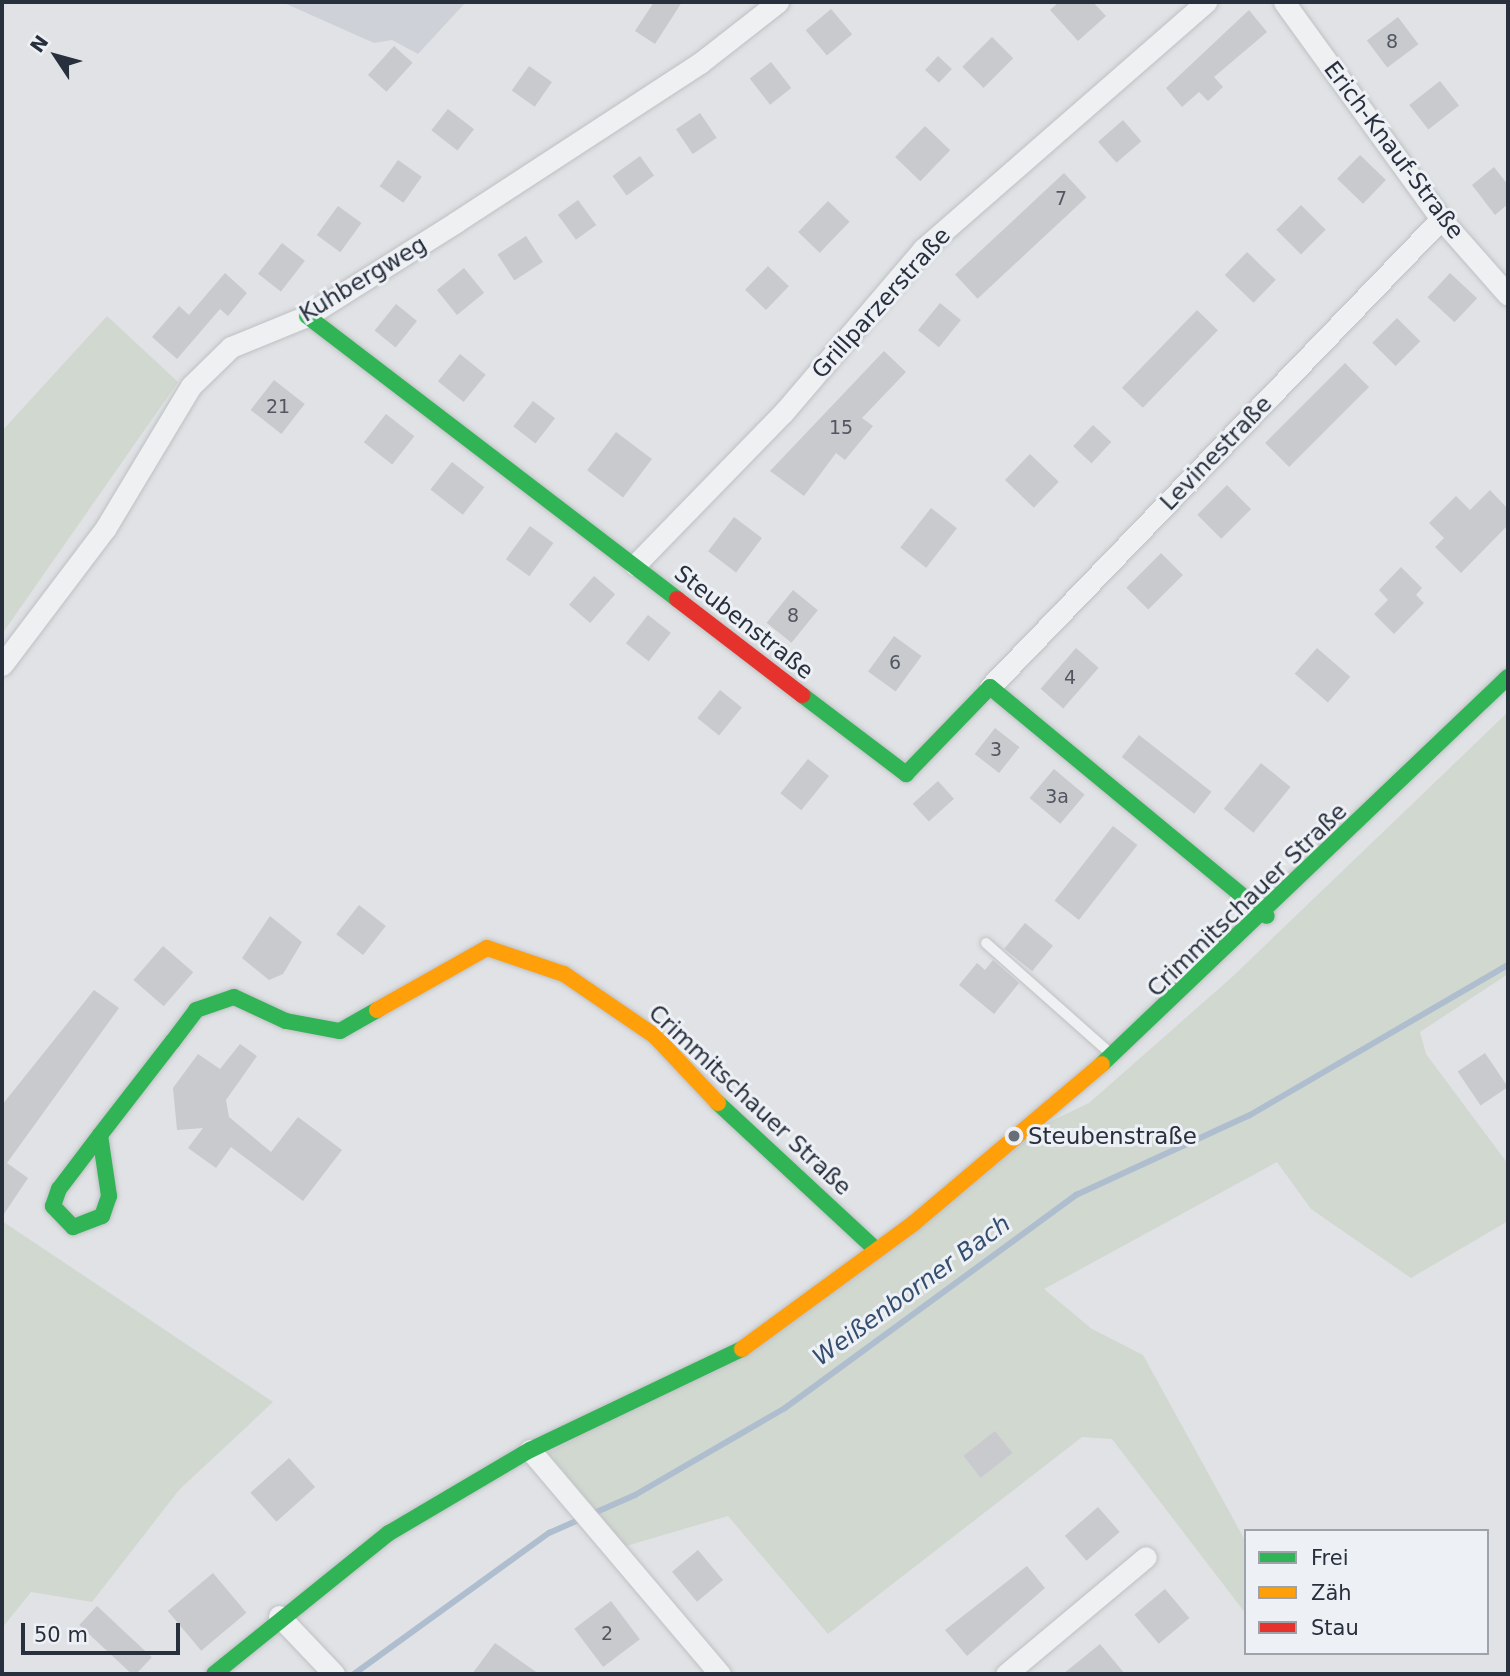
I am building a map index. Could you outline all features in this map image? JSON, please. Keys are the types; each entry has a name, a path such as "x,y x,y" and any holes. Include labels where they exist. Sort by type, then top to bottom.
{"street":[{"name":"Kuhbergweg","path":"2,664 105,529 191,386 231,347 307,316 700,63 778,2"},
{"name":"Grillparzerstraße","path":"635,565 783,414 923,249 1206,2"},
{"name":"Erich-Knauf-Straße","path":"1284,2 1441,219 1508,295"},
{"name":"Levinestraße","path":"990,687 1441,219"},
{"name":"Steubenstraße","path":"307,316 906,774 990,687"},
{"name":"Crimmitschauer Straße","path":"214,1674 279,1616 389,1533 530,1450 743,1349 876,1250 1113,1055 1267,916 1508,677"},
{"path":"990,687 1267,916"},
{"name":"Crimmitschauer Straße","path":"100,1135 109,1196 102,1216 73,1227 53,1206 100,1135 196,1010 234,997 299,1025 340,1031 486,948 564,974 654,1036 734,1121 876,1250"},
{"path":"530,1450 720,1674"},
{"path":"1006,1674 1146,1556"},
{"path":"279,1616 331,1670"}],"lane":[{"path":"986,943 1113,1055"}],"shaded area":[{"path":"282,2 466,2 418,54 392,40 374,43"},
{"path":"107,316 178,382 2,634 2,431"},
{"path":"1508,712 1508,974 1420,1032 1426,1054 1508,1164 1508,1221 1411,1278 1311,1209 1277,1162 1044,1289 1092,1329 1143,1355 1244,1538 1244,1611 1112,1439 1082,1437 828,1634 728,1516 626,1546 548,1453 743,1349 1049,1122 1089,1103 1231,978"},
{"path":"2,1221 273,1402 179,1490 92,1602 31,1592 2,1628"}],"building":[{"path":"654,2 682,2 655,44 635,31"},
{"path":"1059,2 1093,2 1106,16 1078,41 1050,10"},
{"path":"831,9 852,34 827,55 806,30"},
{"path":"1249,10 1267,32 1214,77 1223,87 1208,101 1199,92 1182,107 1166,88"},
{"path":"1398,17 1418,44 1387,68 1367,40"},
{"path":"992,37 1013,58 984,88 962,67"},
{"path":"394,46 413,63 386,92 368,75"},
{"path":"938,56 952,69 939,83 925,70"},
{"path":"771,62 791,88 770,105 750,79"},
{"path":"529,66 552,82 535,107 512,91"},
{"path":"1440,81 1459,105 1428,129 1409,105"},
{"path":"448,109 474,129 457,151 431,130"},
{"path":"700,113 717,138 693,154 676,129"},
{"path":"1123,120 1141,141 1116,163 1098,142"},
{"path":"925,126 950,150 920,181 895,157"},
{"path":"1360,155 1386,180 1363,204 1337,179"},
{"path":"640,156 654,175 627,195 612,176"},
{"path":"398,160 422,177 403,203 380,186"},
{"path":"1494,167 1508,185 1508,204 1495,215 1472,185"},
{"path":"1064,173 1087,197 978,299 955,275"},
{"path":"578,200 596,225 576,240 558,215"},
{"path":"828,201 850,222 820,253 798,232"},
{"path":"1301,205 1326,230 1301,254 1276,230"},
{"path":"338,206 361,223 340,252 317,235"},
{"path":"526,236 543,262 514,281 497,255"},
{"path":"282,243 305,261 281,292 258,274"},
{"path":"1247,252 1276,280 1254,303 1225,275"},
{"path":"768,266 789,286 766,310 745,290"},
{"path":"464,268 484,293 457,315 437,290"},
{"path":"225,273 247,293 228,316 220,309 177,359 152,337 179,306 189,315"},
{"path":"1450,273 1477,298 1455,322 1427,297"},
{"path":"940,303 961,320 939,347 918,330"},
{"path":"396,304 417,321 396,347 375,330"},
{"path":"1197,310 1218,330 1143,408 1122,388"},
{"path":"1397,318 1420,341 1396,366 1372,343"},
{"path":"884,351 906,372 862,418 873,426 845,460 836,453 804,496 770,471"},
{"path":"460,354 486,375 464,402 438,381"},
{"path":"1345,363 1369,387 1289,467 1265,443"},
{"path":"274,380 305,404 281,434 251,410"},
{"path":"533,401 555,418 535,443 513,426"},
{"path":"386,414 414,436 392,465 364,442"},
{"path":"1093,425 1111,442 1092,463 1073,446"},
{"path":"616,432 652,459 623,497 587,470"},
{"path":"1030,454 1059,482 1034,508 1005,480"},
{"path":"452,462 484,487 463,515 430,490"},
{"path":"1227,485 1251,509 1221,539 1197,515"},
{"path":"1490,490 1508,509 1508,525 1461,573 1435,547 1444,538 1429,523 1456,496 1470,510"},
{"path":"931,508 957,528 926,568 900,547"},
{"path":"734,517 762,538 736,572 708,551"},
{"path":"530,526 553,543 529,576 506,559"},
{"path":"1161,553 1183,575 1148,610 1126,588"},
{"path":"1401,567 1422,588 1416,595 1424,603 1394,634 1374,614 1388,600 1379,590"},
{"path":"594,576 615,594 590,623 569,605"},
{"path":"793,590 818,610 791,643 767,623"},
{"path":"648,615 671,633 649,661 626,643"},
{"path":"894,636 922,656 896,692 868,672"},
{"path":"1076,648 1099,668 1063,708 1041,689"},
{"path":"1317,648 1350,677 1328,703 1295,674"},
{"path":"720,690 742,708 719,736 697,718"},
{"path":"995,728 1019,747 999,773 975,754"},
{"path":"1139,735 1211,792 1194,814 1122,757"},
{"path":"808,759 829,776 801,810 780,793"},
{"path":"1261,763 1291,787 1253,833 1224,809"},
{"path":"1054,769 1085,795 1060,824 1030,798"},
{"path":"938,781 954,799 929,822 913,804"},
{"path":"1113,826 1137,845 1079,920 1055,901"},
{"path":"359,905 386,926 363,955 336,934"},
{"path":"270,916 302,942 283,974 269,980 242,958"},
{"path":"1025,923 1053,946 1032,971 1004,949"},
{"path":"163,946 193,972 164,1006 133,980"},
{"path":"993,960 1019,983 994,1014 959,985 977,963 985,970"},
{"path":"94,990 119,1008 7,1163 28,1178 2,1217 2,1105"},
{"path":"240,1044 257,1056 226,1100 229,1117 271,1152 298,1117 342,1150 303,1201 231,1147 216,1168 188,1148 203,1128 177,1130 173,1088 198,1054 220,1069"},
{"path":"1485,1053 1508,1087 1481,1105 1458,1071"},
{"path":"995,1431 1012,1453 981,1478 963,1456"},
{"path":"289,1458 315,1487 276,1522 250,1493"},
{"path":"1098,1507 1120,1532 1086,1561 1065,1536"},
{"path":"698,1550 723,1580 697,1602 672,1572"},
{"path":"1027,1566 1045,1588 967,1656 945,1630"},
{"path":"213,1573 246,1613 201,1651 168,1611"},
{"path":"1165,1589 1189,1618 1159,1644 1134,1615"},
{"path":"611,1601 640,1639 603,1667 574,1629"},
{"path":"97,1606 152,1657 136,1674 132,1674 79,1625"},
{"path":"495,1643 539,1674 472,1674"},
{"path":"1100,1644 1125,1674 1063,1674"}],"waterway":[{"name":"Weißenborner Bach","path":"354,1674 549,1533 635,1495 785,1408 1076,1195 1250,1115 1508,965"}],"traffic: fast":[{"path":"307,316 677,599"},
{"path":"1102,1064 1508,677"},
{"path":"802,695 906,774 990,687 1267,916"},
{"path":"100,1135 109,1196 102,1216 73,1227 53,1206 59,1189 100,1135 173,1041 196,1010 234,997 286,1021 340,1031 377,1010"},
{"path":"718,1103 876,1250"},
{"path":"214,1674 389,1533 530,1450 742,1349"}],"traffic: slow":[{"path":"377,1010 487,948 564,974 655,1036 718,1103"},
{"path":"742,1349 914,1223 1102,1064"}],"traffic: jam":[{"path":"677,599 802,695"}],"place":[{"name":"Steubenstraße","path":"1014,1136"}]}
